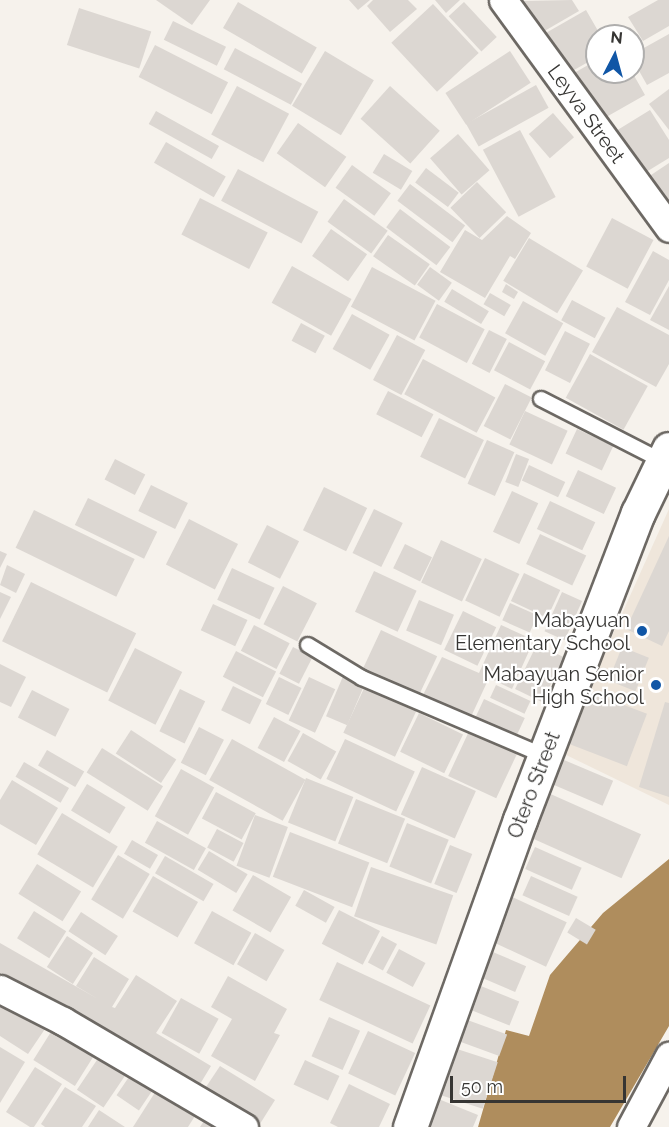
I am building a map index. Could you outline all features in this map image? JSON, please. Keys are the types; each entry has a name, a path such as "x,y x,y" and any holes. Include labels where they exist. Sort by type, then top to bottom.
{"main road":[{"name":"Otero Street","path":"410,1127 475,943 545,756 634,523 666,455"}],"street":[{"name":"Leyva Street","path":"503,0 669,228"},
{"path":"0,989 63,1021 244,1127"},
{"path":"631,1127 669,1056"}],"lane":[{"path":"541,399 666,455"},
{"path":"308,645 363,678 545,756"}],"shaded area":[{"name":"Mabayuan Elementary School","path":"669,509 669,805 560,752"},
{"path":"669,859 669,1026 610,1127 478,1127 506,1030 529,1036 550,975 603,913"}],"building":[{"path":"156,0 210,0 192,25"},
{"path":"349,0 370,0 358,10"},
{"path":"373,0 408,0 417,9 390,32 367,6"},
{"path":"435,0 460,0 446,13"},
{"path":"572,0 579,11 541,33 522,1"},
{"path":"658,0 669,0 669,26 645,40 645,24 632,24 628,17"},
{"path":"238,2 317,47 302,73 223,28"},
{"path":"464,2 497,37 481,51 449,16"},
{"path":"433,4 479,53 437,92 391,43"},
{"path":"79,8 151,31 139,69 67,45"},
{"path":"586,10 594,24 585,24 585,64 567,74 544,34"},
{"path":"173,21 226,47 217,66 164,40"},
{"path":"669,34 669,73 647,85 645,81 645,47"},
{"path":"155,45 228,82 212,114 139,77"},
{"path":"235,48 302,84 291,105 224,69"},
{"path":"325,51 374,80 341,135 292,106"},
{"path":"510,51 531,83 466,125 445,93"},
{"path":"585,67 585,84 639,84 645,95 601,120 574,73"},
{"path":"536,85 549,108 479,147 466,124"},
{"path":"237,86 289,114 263,162 211,135"},
{"path":"390,86 440,131 410,164 361,119"},
{"path":"669,89 669,130 649,104"},
{"path":"650,110 669,140 669,158 638,177 611,134"},
{"path":"156,111 219,146 212,159 149,124"},
{"path":"553,113 574,137 550,158 529,134"},
{"path":"298,123 346,157 325,187 277,153"},
{"path":"520,130 556,197 519,217 483,150"},
{"path":"458,134 489,170 462,195 430,158"},
{"path":"166,142 226,176 214,197 154,163"},
{"path":"384,154 412,171 401,190 373,173"},
{"path":"669,163 669,221 642,181"},
{"path":"352,165 391,193 374,216 336,188"},
{"path":"426,168 459,193 448,207 415,182"},
{"path":"238,169 318,212 301,244 221,201"},
{"path":"477,182 506,212 480,238 450,208"},
{"path":"410,184 465,226 452,242 397,201"},
{"path":"200,198 268,233 249,269 181,235"},
{"path":"344,199 388,231 371,253 328,222"},
{"path":"400,209 450,247 436,265 386,227"},
{"path":"507,216 531,233 515,259 510,256 485,298 440,272 465,230 482,240"},
{"path":"612,218 653,240 628,289 586,267"},
{"path":"331,229 367,254 348,281 312,256"},
{"path":"388,235 430,264 415,286 373,256"},
{"path":"529,238 583,270 557,313 503,281"},
{"path":"653,251 669,260 669,280 650,315 625,302"},
{"path":"292,266 351,299 331,336 272,303"},
{"path":"372,267 436,301 414,341 351,307"},
{"path":"430,267 452,283 439,301 417,285"},
{"path":"506,284 518,292 514,299 502,292"},
{"path":"669,286 669,330 650,320"},
{"path":"452,289 489,311 481,324 444,302"},
{"path":"490,293 511,305 504,316 484,304"},
{"path":"572,300 606,318 595,338 561,320"},
{"path":"523,301 563,323 545,356 505,333"},
{"path":"437,304 485,329 467,363 419,338"},
{"path":"617,307 669,335 669,364 656,387 592,352"},
{"path":"352,314 390,335 370,370 333,349"},
{"path":"301,323 325,336 315,353 292,341"},
{"path":"489,330 507,339 490,373 472,364"},
{"path":"565,331 590,344 570,383 545,370"},
{"path":"397,335 425,350 401,395 373,380"},
{"path":"509,342 545,361 530,390 494,370"},
{"path":"590,354 648,386 623,430 566,398"},
{"path":"423,359 495,397 477,433 404,394"},
{"path":"505,384 532,398 510,439 484,426"},
{"path":"388,391 433,414 422,437 376,414"},
{"path":"525,411 568,431 552,464 509,445"},
{"path":"439,418 484,440 465,479 420,457"},
{"path":"577,429 613,446 602,470 566,453"},
{"path":"487,440 514,452 495,496 467,484"},
{"path":"516,454 529,459 518,487 505,482"},
{"path":"115,459 145,474 135,495 105,479"},
{"path":"529,465 565,482 558,497 522,480"},
{"path":"578,470 616,488 604,514 566,496"},
{"path":"151,485 188,503 175,529 138,511"},
{"path":"324,487 367,508 346,551 303,530"},
{"path":"512,491 538,503 519,544 493,532"},
{"path":"88,498 157,532 144,559 75,525"},
{"path":"550,501 595,522 582,550 537,529"},
{"path":"374,509 403,523 381,567 353,553"},
{"path":"34,510 135,559 116,597 16,548"},
{"path":"189,519 238,544 215,589 166,564"},
{"path":"267,525 299,541 280,579 248,562"},
{"path":"540,534 586,556 572,585 526,564"},
{"path":"669,536 669,631 662,646 626,629"},
{"path":"441,540 482,559 462,602 421,583"},
{"path":"405,544 432,557 420,581 393,568"},
{"path":"0,551 7,554 0,568"},
{"path":"485,558 519,574 500,617 465,601"},
{"path":"7,565 25,574 16,593 0,585"},
{"path":"232,568 275,588 260,620 217,600"},
{"path":"374,571 417,591 398,632 355,612"},
{"path":"524,573 560,590 547,618 511,601"},
{"path":"31,582 136,633 107,693 2,641"},
{"path":"283,586 317,603 297,642 263,624"},
{"path":"0,592 11,597 0,619"},
{"path":"562,592 582,601 565,640 545,631"},
{"path":"419,600 454,615 441,645 406,630"},
{"path":"510,603 537,615 530,633 502,620"},
{"path":"213,604 247,620 235,646 201,630"},
{"path":"463,611 496,627 477,666 444,650"},
{"path":"254,625 290,643 276,669 241,651"},
{"path":"501,625 534,640 512,689 489,678 469,721 421,699 442,657 479,673"},
{"path":"381,630 437,656 417,699 361,673"},
{"path":"537,644 564,657 542,702 515,689"},
{"path":"293,647 313,657 299,684 279,674"},
{"path":"622,647 649,658 635,691 609,680"},
{"path":"135,648 182,672 155,725 108,701"},
{"path":"236,651 276,671 263,697 223,677"},
{"path":"0,664 26,677 11,707 0,702"},
{"path":"344,674 365,683 347,725 326,716"},
{"path":"279,677 301,688 288,715 266,704"},
{"path":"309,677 335,689 315,733 289,721"},
{"path":"367,682 419,706 395,757 343,733"},
{"path":"496,685 530,701 525,714 490,698"},
{"path":"233,686 262,700 250,724 221,710"},
{"path":"180,689 205,701 185,744 159,731"},
{"path":"32,690 69,709 55,737 18,718"},
{"path":"590,692 647,714 627,766 570,744"},
{"path":"484,699 525,718 514,741 473,722"},
{"path":"665,702 669,703 669,797 639,787"},
{"path":"419,713 463,734 444,773 400,752"},
{"path":"274,717 300,731 284,762 258,748"},
{"path":"199,727 224,740 206,775 181,763"},
{"path":"471,727 519,749 496,798 448,776"},
{"path":"131,730 176,759 161,783 116,753"},
{"path":"303,733 336,751 321,779 287,761"},
{"path":"232,739 305,780 283,821 209,780"},
{"path":"345,739 415,772 396,811 326,779"},
{"path":"102,748 163,786 148,811 87,773"},
{"path":"47,750 84,772 75,787 38,766"},
{"path":"557,757 613,781 603,806 546,782"},
{"path":"24,762 69,788 61,803 16,777"},
{"path":"422,767 476,791 455,839 401,815"},
{"path":"181,769 214,787 188,835 155,816"},
{"path":"306,778 353,797 335,842 288,823"},
{"path":"12,780 58,808 36,845 0,824 0,800"},
{"path":"87,784 126,807 110,834 71,811"},
{"path":"216,792 256,813 242,840 202,818"},
{"path":"546,792 641,834 621,878 526,836"},
{"path":"356,799 405,819 387,863 338,844"},
{"path":"62,813 118,846 93,888 37,854"},
{"path":"255,815 288,827 269,878 237,866"},
{"path":"157,821 206,848 194,870 145,843"},
{"path":"407,823 449,840 431,883 389,867"},
{"path":"217,829 243,843 234,862 207,848"},
{"path":"290,832 369,862 352,907 273,877"},
{"path":"132,840 158,855 150,869 124,854"},
{"path":"450,845 472,854 457,893 434,884"},
{"path":"535,847 582,868 572,890 525,869"},
{"path":"209,851 248,874 236,893 198,870"},
{"path":"118,855 150,874 123,919 91,900"},
{"path":"165,856 213,884 203,901 155,873"},
{"path":"37,864 81,892 63,921 18,894"},
{"path":"371,867 453,895 436,944 354,916"},
{"path":"253,875 291,897 271,933 232,911"},
{"path":"153,876 198,902 178,938 132,912"},
{"path":"531,876 578,897 569,916 522,895"},
{"path":"304,890 335,907 326,923 295,906"},
{"path":"506,894 567,922 546,967 485,938"},
{"path":"339,910 380,931 363,965 322,944"},
{"path":"34,911 66,931 49,958 17,938"},
{"path":"212,911 251,933 233,965 194,943"},
{"path":"81,912 118,936 105,955 68,931"},
{"path":"576,918 596,930 587,944 567,933"},
{"path":"255,933 284,950 266,981 237,964"},
{"path":"67,936 93,953 73,984 47,967"},
{"path":"382,936 397,944 383,970 368,962"},
{"path":"0,943 98,999 76,986 94,957 129,979 112,1007 115,1008 136,975 177,1001 156,1033 211,1066 194,1094 0,980"},
{"path":"481,947 526,966 515,992 470,973"},
{"path":"399,949 425,963 413,987 386,973"},
{"path":"337,962 430,1006 413,1044 319,1000"},
{"path":"228,976 287,1009 274,1033 280,1035 255,1081 211,1056 232,1019 211,1007"},
{"path":"471,982 519,1001 509,1026 461,1006"},
{"path":"0,997 49,1023 28,1054 0,1036"},
{"path":"181,998 219,1019 199,1054 162,1033"},
{"path":"329,1017 360,1031 343,1070 312,1056"},
{"path":"462,1018 507,1034 499,1056 454,1040"},
{"path":"54,1027 96,1053 75,1086 33,1060"},
{"path":"368,1031 415,1053 395,1096 348,1074"},
{"path":"0,1047 25,1062 0,1103"},
{"path":"454,1048 498,1062 483,1109 439,1095"},
{"path":"101,1054 128,1072 103,1108 77,1090"},
{"path":"305,1060 339,1076 328,1101 294,1084"},
{"path":"220,1066 275,1100 258,1127 249,1127 200,1096"},
{"path":"35,1067 62,1084 34,1127 30,1127 6,1112"},
{"path":"135,1068 157,1083 139,1110 117,1095"},
{"path":"161,1083 200,1108 188,1127 133,1127"},
{"path":"349,1084 390,1104 379,1127 338,1127 330,1123"},
{"path":"65,1087 96,1106 82,1127 45,1127 41,1124"},
{"path":"436,1098 478,1115 473,1127 424,1127"},
{"path":"99,1110 125,1127 88,1127"},
{"path":"210,1112 234,1127 200,1127"}],"place":[{"name":"Mabayuan Elementary School","path":"642,631"},
{"name":"Mabayuan Senior High School","path":"656,685"}]}
